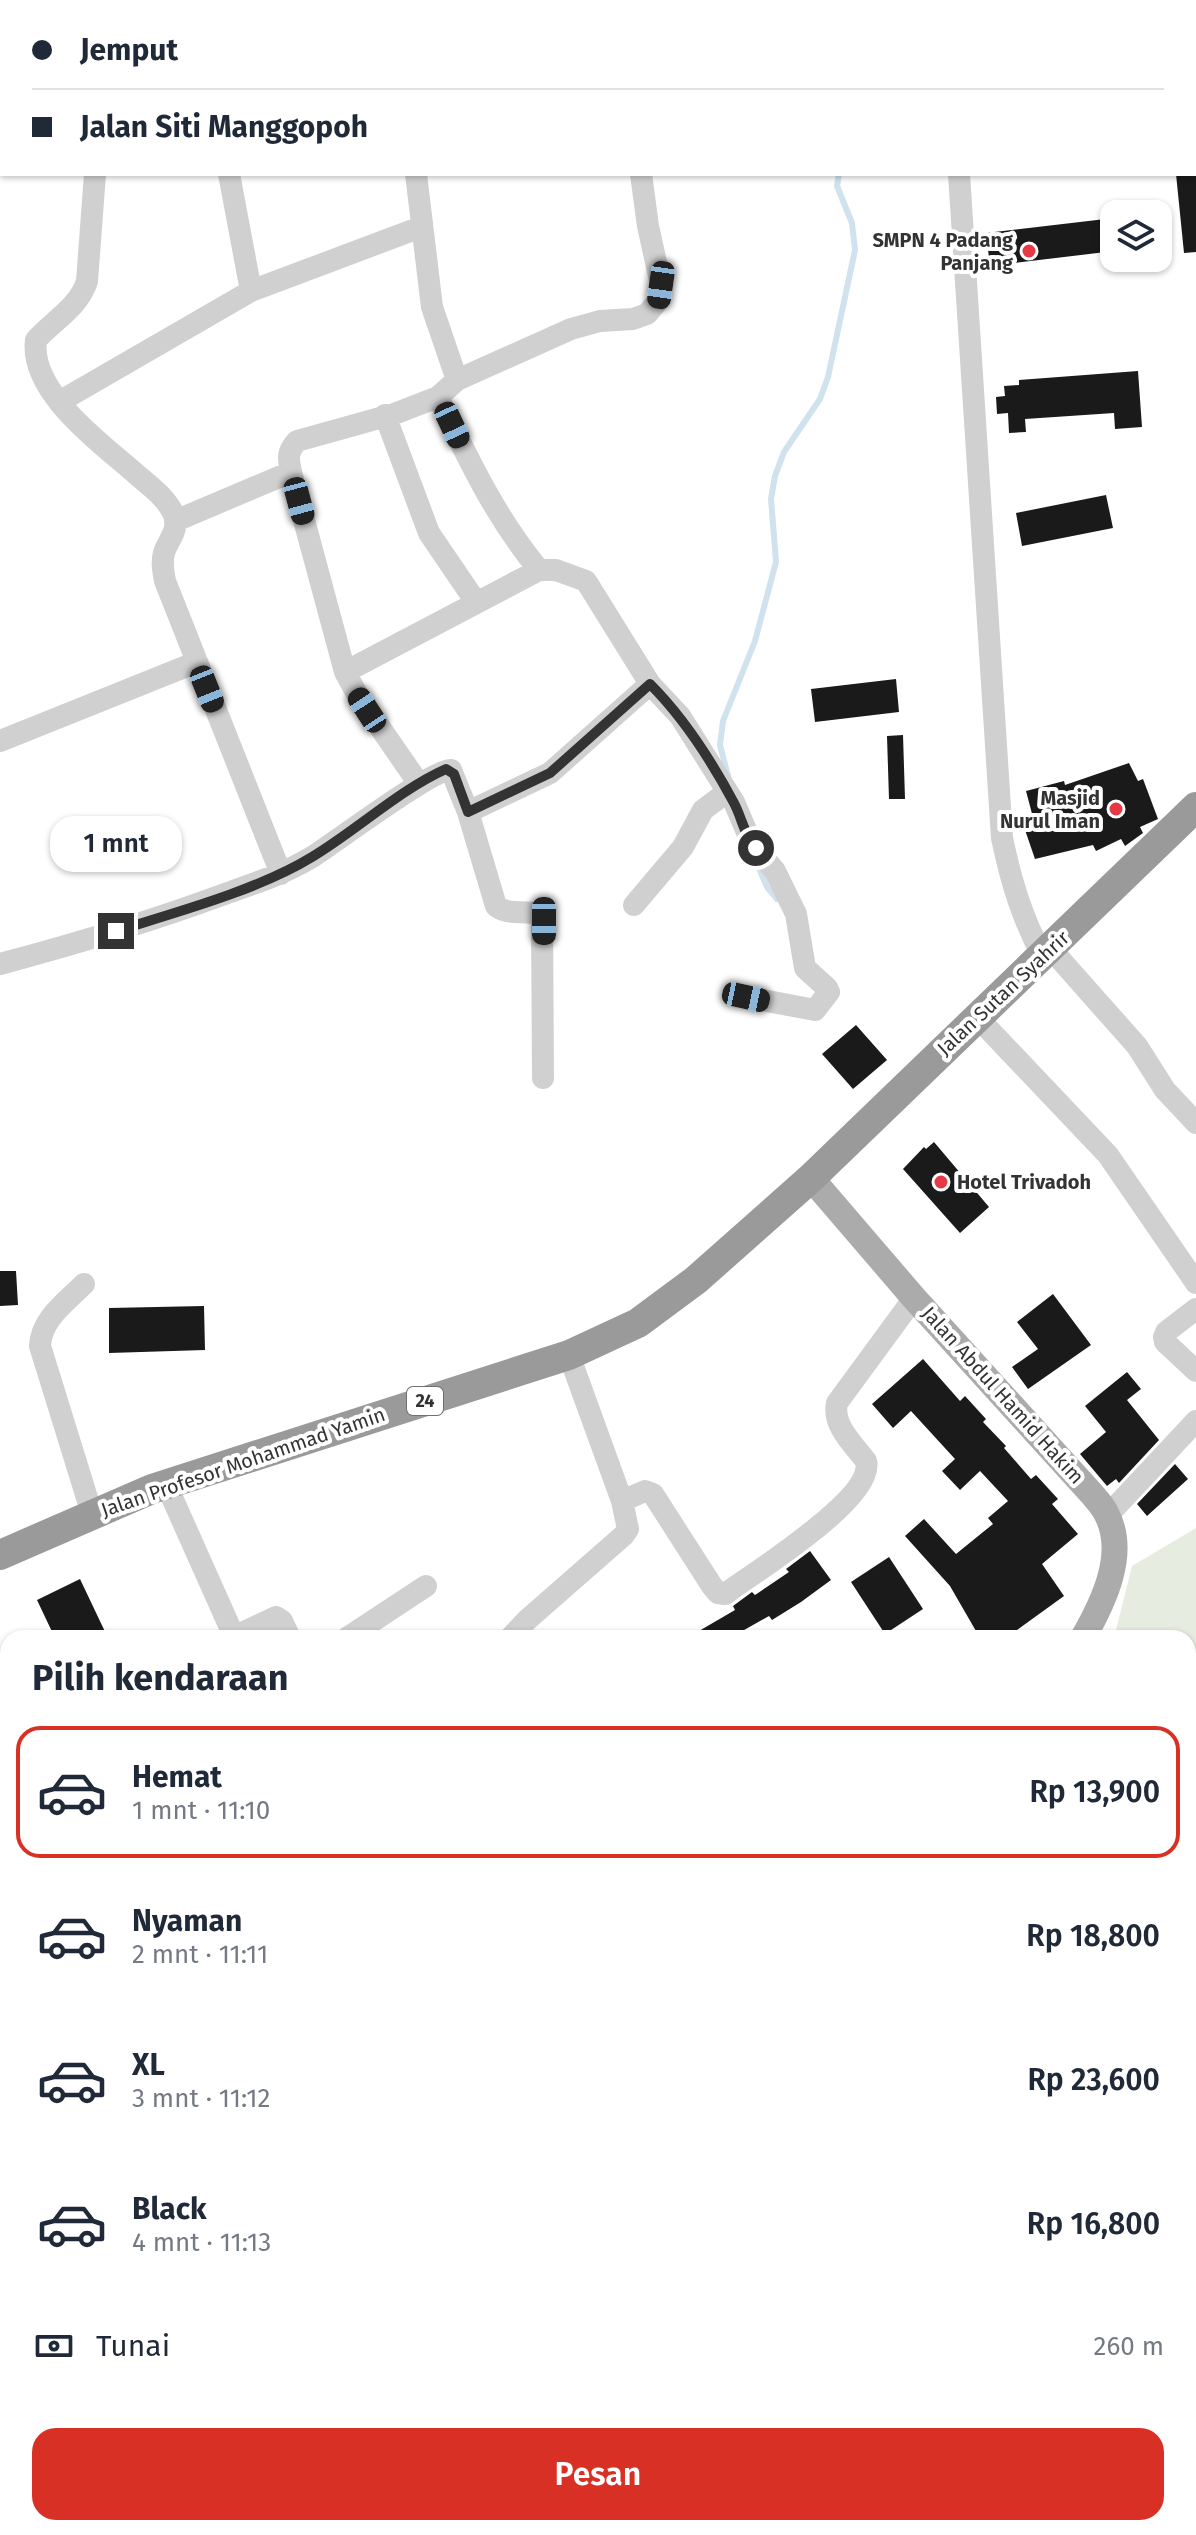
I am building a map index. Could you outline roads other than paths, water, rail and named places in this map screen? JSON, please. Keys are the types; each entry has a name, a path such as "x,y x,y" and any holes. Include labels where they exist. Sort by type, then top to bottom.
{"highway":[{"name":"Jalan Sutan Syahrir","path":"811,1178 1196,807"},
{"name":"Jalan Profesor Mohammad Yamin","path":"0,1555 166,1484 569,1355 615,1335 668,1303 811,1178"}],"main road":[{"name":"Jalan Abdul Hamid Hakim","path":"811,1178 1108,1515"},
{"path":"1088,1630 1101,1607 1112,1574 1114,1541 1108,1515"}],"street":[{"path":"95,176 85,288 72,306 36,340 36,363 59,402 86,431 157,492 170,508 175,521 174,533 164,553 165,581 281,874"},
{"path":"229,176 251,291"},
{"path":"416,176 432,307 457,380"},
{"path":"419,784 367,710 345,672 291,472 290,449 297,441 438,397 457,380 571,329 647,314 658,301 661,285 641,176"},
{"path":"959,176 1002,838 1013,888 1025,924 1047,953 1137,1046 1165,1090 1196,1123"},
{"path":"59,402 251,291 421,227"},
{"path":"438,397 484,492 539,570"},
{"path":"385,415 429,533 476,602"},
{"path":"175,521 291,472"},
{"path":"345,672 539,570 556,570 586,581 650,684 680,716 727,792 752,844 772,865 796,914 805,968 829,992 815,1010 746,997"},
{"path":"0,741 197,662"},
{"path":"468,812 550,773 650,684"},
{"path":"0,964 174,913 281,874 361,825 419,784 437,773 451,770 468,812 496,906 506,912 538,913 542,916 543,1078"},
{"path":"634,905 683,847 703,810 727,792"},
{"path":"977,1017 1108,1155 1196,1283"},
{"path":"84,1284 45,1323 40,1346 92,1514"},
{"path":"622,1501 645,1491 653,1494 712,1586 718,1593 725,1594 840,1508 863,1480 866,1461 838,1424 835,1413 837,1403 914,1298"},
{"path":"1196,1309 1166,1332 1164,1337 1165,1342 1196,1371"},
{"path":"518,1630 624,1535 628,1524 569,1355"},
{"path":"1108,1515 1196,1421"},
{"path":"166,1484 231,1630"},
{"path":"359,1630 426,1586"},
{"path":"248,1630 276,1617 286,1630"}],"waterway":[{"path":"728,776 720,745 723,721 755,641 776,562 771,499 775,476 784,452 820,399 828,377 855,250 852,223 837,186 839,176"},
{"path":"757,864 767,887 777,899"}],"place":[{"name":"SMPN 4 Padang Panjang","path":"1029,251"},
{"name":"Masjid Nurul Iman","path":"1116,809"},
{"name":"Hotel Trivadoh","path":"941,1182"}]}
